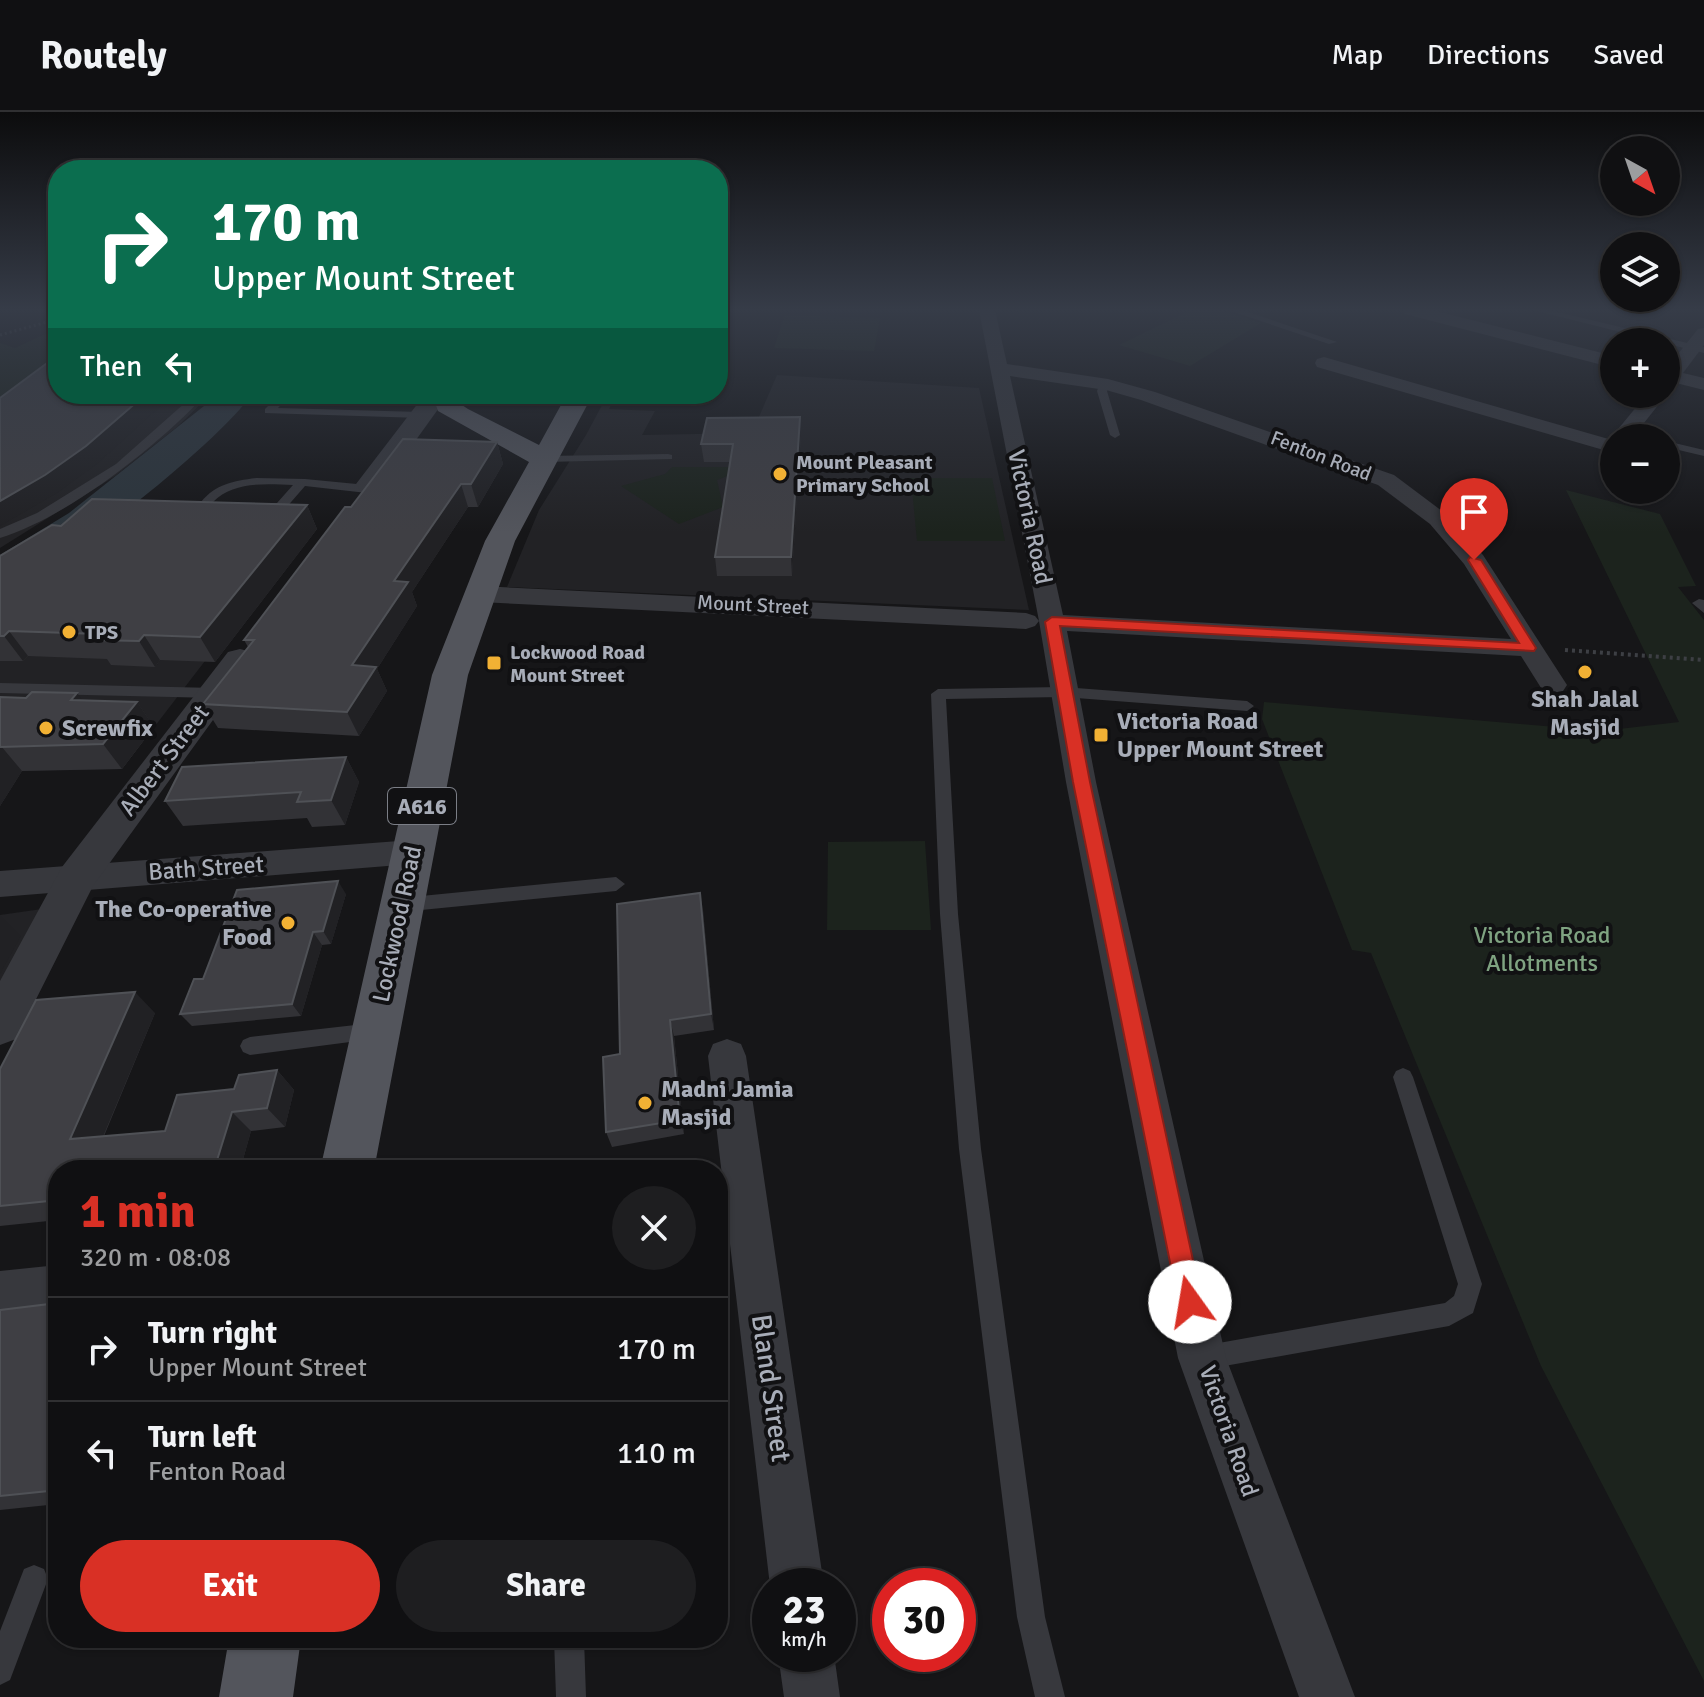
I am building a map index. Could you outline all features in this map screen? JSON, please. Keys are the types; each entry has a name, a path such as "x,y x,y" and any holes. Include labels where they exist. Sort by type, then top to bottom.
{"main road":[{"path":"442,404 545,459"},
{"name":"Lockwood Road","path":"349,1160 450,675 500,541 575,404"},
{"path":"256,1697 263,1648"}],"street":[{"name":"Victoria Road","path":"1000,384 1039,621 1063,692 1202,1358 1327,1697"},
{"name":"Fenton Road","path":"1097,384 1232,424 1386,480 1438,519 1474,560 1553,685"},
{"path":"1400,384 1600,439"},
{"path":"357,502 410,450 433,404"},
{"path":"1634,424 1646,408"},
{"name":"Mount Street","path":"480,594 1529,648"},
{"name":"Albert Street","path":"0,1025 77,878 262,629"},
{"name":"Bath Street","path":"0,884 412,852"},
{"name":"Bland Street","path":"727,1056 731,1194 794,1568"},
{"path":"0,1294 48,1288"},
{"path":"809,1672 812,1697"}],"lane":[{"path":"1104,385 1102,391 1115,435"},
{"path":"0,534 41,516 120,466 190,404"},
{"path":"276,404 269,411 384,404"},
{"path":"1680,447 1704,453"},
{"path":"545,459 668,457"},
{"path":"238,510 210,507 207,502 217,491 239,482 300,484 357,502"},
{"path":"252,510 281,506 300,484"},
{"path":"0,688 215,693"},
{"path":"1050,1697 1031,1617 970,1149 949,914 938,694 1063,692 1247,706"},
{"path":"401,905 616,884"},
{"path":"250,1046 375,1030"},
{"path":"1202,1358 1449,1314 1464,1304 1470,1284 1403,1077"},
{"path":"0,1670 34,1579"},
{"path":"569,1648 571,1697"}],"path":[{"path":"1563,650 1704,660"}],"shaded area":[{"name":"Mount Pleasant Primary School","path":"773,384 916,384 979,388 1029,610 507,587 539,510 603,404 612,404 609,409 655,411 642,435 752,433"},
{"path":"48,399 48,404 201,404 115,476 0,548 0,424"},
{"path":"0,607 228,631 122,769 0,771"},
{"path":"42,909 0,987 0,915"}],"green space":[{"path":"0,384 32,384 0,408"},
{"path":"672,467 729,467 730,475 717,480 723,507 679,524 621,486 665,474"},
{"path":"911,478 992,478 1005,541 917,541"},
{"name":"Victoria Road Allotments","path":"1566,490 1600,499 1600,504 1621,504 1660,514 1696,586 1678,587 1704,620 1704,1681 1541,1366 1371,953 1352,950 1262,719 1264,702 1602,731 1679,722"},
{"path":"925,841 931,930 827,930 828,842"}],"building":[{"path":"19,384 48,384 48,404 134,404 86,446 0,501 0,398"},
{"path":"800,417 791,557 715,557 733,444 701,444 707,418"},
{"path":"403,439 497,442 471,484 461,484 394,581 408,582 352,665 376,667 347,712 203,704 254,640 244,640 345,507 351,507"},
{"path":"92,499 307,505 200,637 144,635 139,641 94,640 99,634 9,631 0,636 0,556 52,525 61,526"},
{"path":"32,692 77,693 71,700 137,702 103,744 0,747 0,697 26,698"},
{"path":"346,757 331,800 297,802 301,792 165,801 182,767"},
{"path":"338,881 323,931 313,932 292,1004 180,1014 194,979 203,979 237,890"},
{"path":"700,893 711,1014 670,1020 680,1120 606,1132 603,1057 620,1054 617,904"},
{"path":"135,992 70,1139 165,1131 177,1095 234,1089 239,1075 277,1070 267,1108 232,1112 217,1160 48,1160 48,1201 0,1206 0,1069 36,1000"},
{"path":"48,1304 48,1491 0,1496 0,1310"}],"waterway":[{"path":"0,575 84,522 226,404"}],"place":[{"name":"Mount Pleasant Primary School","path":"780,474"},
{"name":"TPS","path":"69,632"},
{"name":"Lockwood Road Mount Street","path":"494,663"},
{"name":"Shah Jalal Masjid","path":"1585,672"},
{"name":"Screwfix","path":"46,728"},
{"name":"Victoria Road Upper Mount Street","path":"1101,735"},
{"name":"The Co-operative Food","path":"288,923"},
{"name":"Madni Jamia Masjid","path":"645,1103"}],"route":[{"path":"1190,1302 1081,782 1052,622 1529,648 1474,560"}]}
